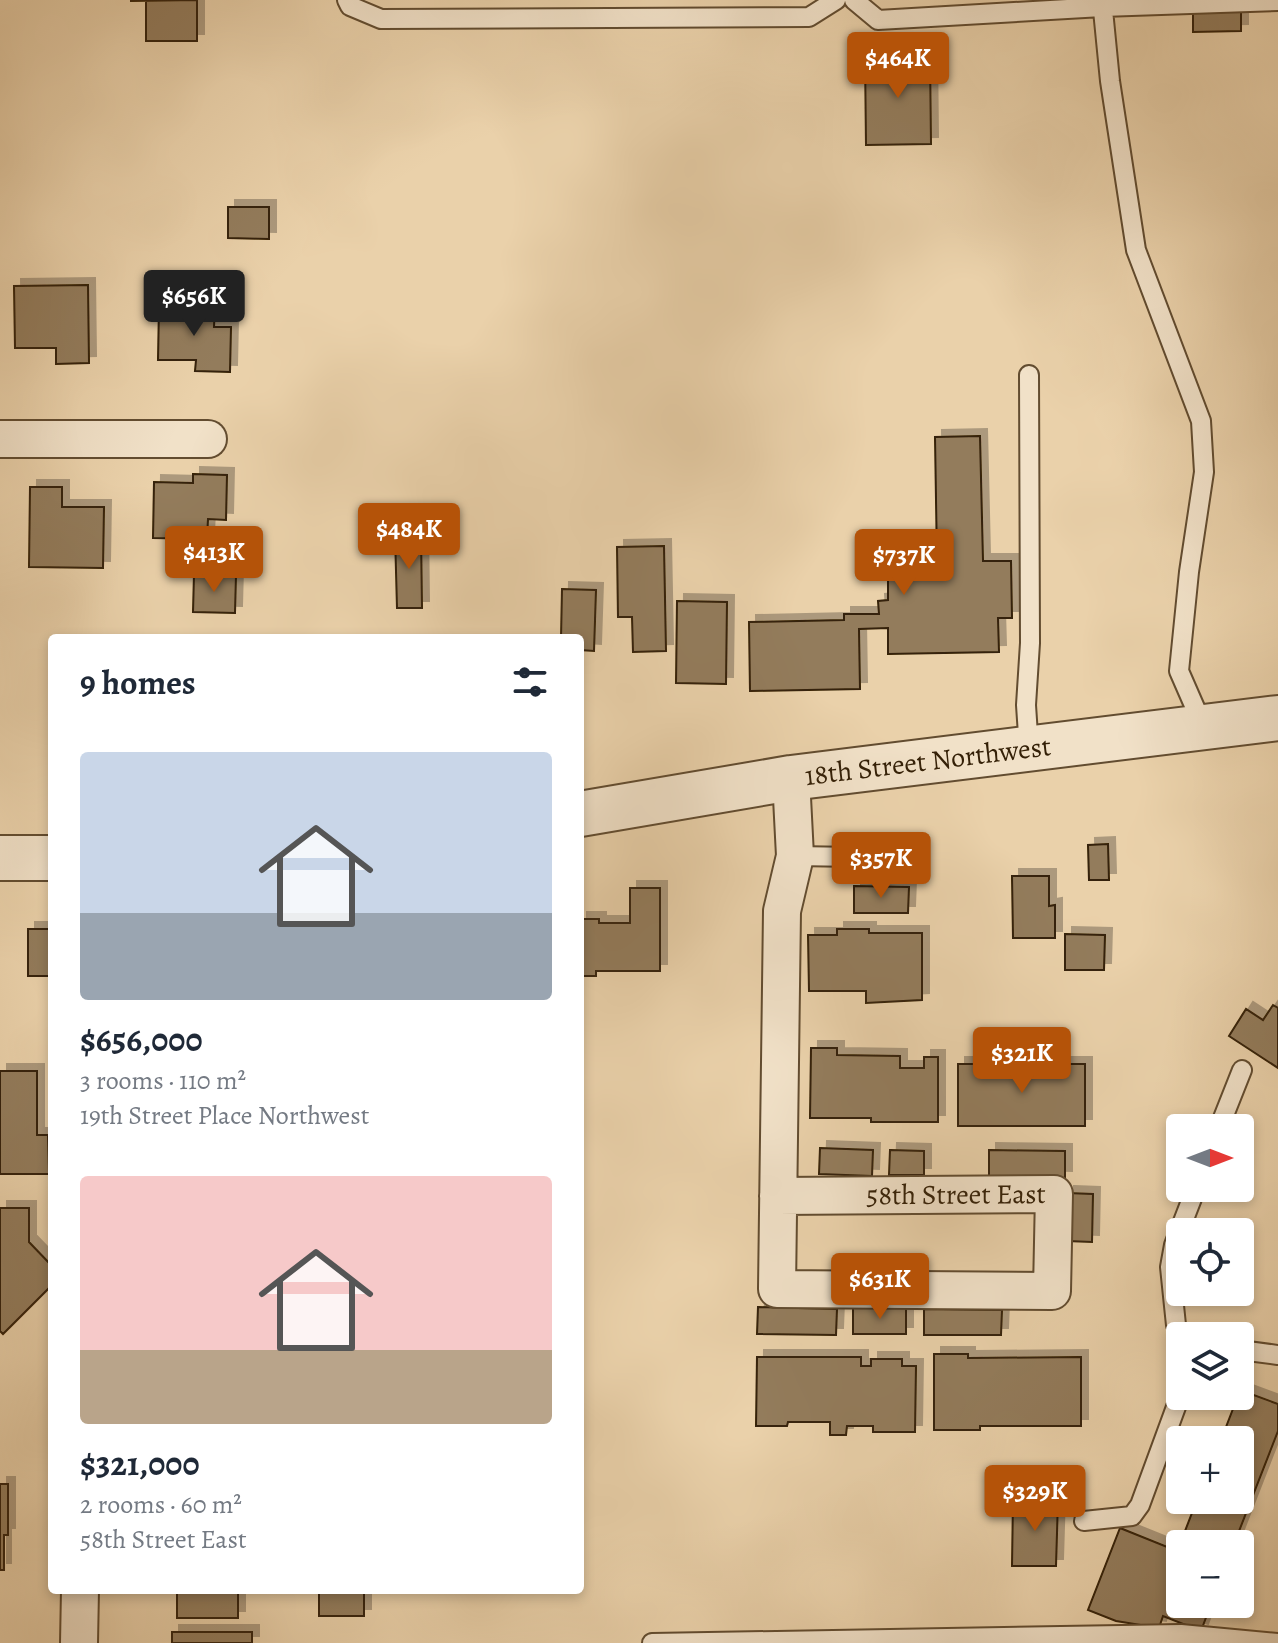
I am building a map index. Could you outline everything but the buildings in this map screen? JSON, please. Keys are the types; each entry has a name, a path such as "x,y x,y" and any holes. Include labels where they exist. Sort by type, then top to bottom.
{"street":[{"path":"0,439 208,439"},
{"name":"18th Street Northwest","path":"584,813 791,778 1278,718"},
{"name":"58th Street East","path":"778,1196 1054,1194 1052,1291 777,1289 778,1196 782,911 795,856 791,778"},
{"path":"0,858 48,858"},
{"path":"79,1643 80,1594"}],"lane":[{"path":"347,0 350,6 381,19 809,17 836,0"},
{"path":"854,0 878,20 1102,4 1278,1"},
{"path":"1102,4 1110,81 1136,250 1201,421 1204,472 1189,572 1179,671 1204,729"},
{"path":"1029,375 1030,643 1026,705 1029,750"},
{"path":"795,856 917,858"},
{"path":"1225,1114 1242,1070"},
{"path":"1176,1322 1170,1267 1174,1245 1191,1202"},
{"path":"1254,1352 1278,1355"},
{"path":"1084,1521 1132,1516 1140,1505 1175,1410"},
{"path":"652,1643 1181,1634 1278,1643"}]}
